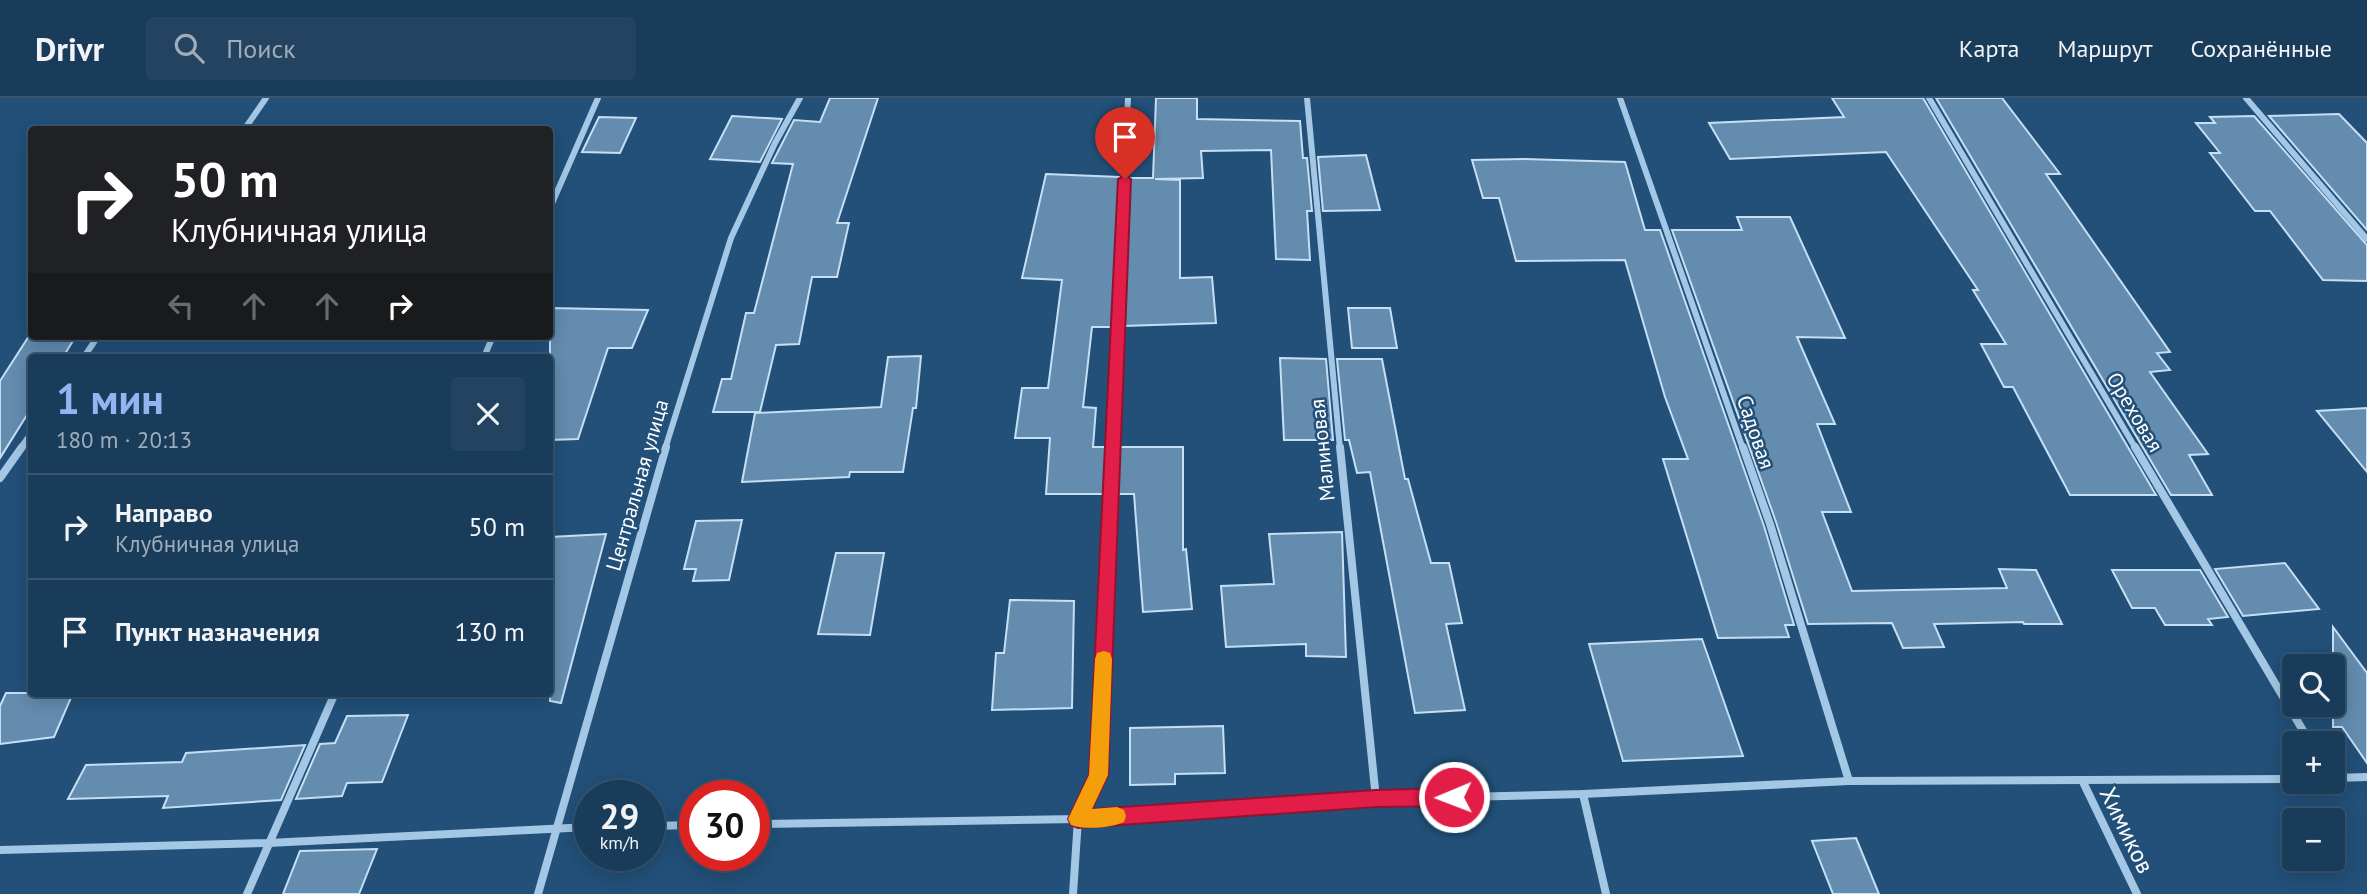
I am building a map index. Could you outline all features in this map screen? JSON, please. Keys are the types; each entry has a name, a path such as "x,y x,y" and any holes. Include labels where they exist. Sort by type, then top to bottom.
{"street":[{"path":"247,126 266,98"},
{"path":"553,201 598,98"},
{"name":"Центральная улица","path":"538,894 658,471 731,238 775,143 800,98"},
{"path":"1073,894 1078,819 1098,775 1128,98"},
{"name":"Малиновая","path":"1307,98 1321,263 1376,799"},
{"name":"Садовая","path":"1620,98 1770,524 1849,781"},
{"name":"Ореховая","path":"1930,98 2303,731"},
{"path":"2246,98 2367,239"},
{"path":"0,478 28,438"},
{"path":"247,894 333,697"},
{"path":"2345,778 2367,777"},
{"path":"770,824 1078,819 1376,799 1583,794 1849,781 2282,779"},
{"name":"Химиков","path":"2083,782 2137,894"},
{"path":"1583,794 1606,894"},
{"path":"0,850 268,843 574,828"}],"building":[{"path":"830,98 878,98 837,223 849,223 837,277 812,277 799,344 776,345 760,412 713,412 722,379 731,379 746,313 754,313 793,164 772,163 794,120 820,122"},
{"path":"1156,98 1197,98 1197,119 1300,121 1312,211 1307,211 1310,260 1276,259 1271,150 1201,151 1203,178 1155,179 1180,180 1180,278 1212,277 1216,323 1123,326 1130,178 1153,178"},
{"path":"1832,98 1923,98 2156,495 2070,495 2013,387 2004,387 1981,344 2006,344 1973,290 1978,290 1886,152 1730,159 1709,123 1844,117"},
{"path":"1936,98 2002,98 2060,174 2046,174 2170,352 2157,353 2170,370 2150,372 2208,454 2189,455 2212,495 2171,495"},
{"path":"2339,114 2367,143 2367,230 2269,116"},
{"path":"732,116 782,119 760,162 710,159"},
{"path":"2254,116 2367,245 2367,281 2323,280 2270,211 2255,211 2210,153 2220,153 2196,123 2215,123 2210,117"},
{"path":"599,117 636,118 620,153 582,152"},
{"path":"1366,155 1380,210 1323,211 1318,157"},
{"path":"1472,160 1625,162 1645,230 1660,230 1764,526 1794,625 1785,625 1789,637 1718,638 1663,459 1688,459 1665,397 1625,260 1516,261 1499,198 1483,198"},
{"path":"1046,174 1119,177 1112,327 1092,327 1083,407 1096,408 1093,447 1106,447 1104,494 1046,494 1050,438 1015,438 1022,388 1048,388 1062,280 1022,278"},
{"path":"1737,217 1790,217 1845,338 1797,337 1835,424 1817,424 1851,512 1822,512 1852,591 2007,588 1999,569 2036,570 2062,624 1934,624 1944,647 1903,648 1892,623 1808,624 1776,522 1672,230 1742,230"},
{"path":"553,308 648,310 632,348 608,348 578,439 553,440 553,354 550,354"},
{"path":"1348,308 1390,308 1397,348 1352,348"},
{"path":"28,338 28,340 74,340 65,354 28,354 28,413 0,458 0,381"},
{"path":"921,356 916,408 913,408 903,472 850,472 849,477 742,482 755,413 881,407 888,357"},
{"path":"1280,358 1326,359 1333,440 1284,440"},
{"path":"1337,359 1382,359 1405,479 1408,479 1431,563 1449,563 1462,623 1446,624 1465,710 1415,713 1370,472 1357,473 1349,440 1345,440"},
{"path":"2367,408 2367,472 2317,411"},
{"path":"1120,447 1183,447 1183,550 1186,549 1192,609 1143,612 1134,494 1117,494"},
{"path":"742,520 729,580 693,581 696,569 684,569 696,521"},
{"path":"1342,532 1346,657 1306,656 1306,644 1226,647 1221,586 1274,584 1269,534"},
{"path":"606,534 561,703 550,701 550,697 553,697 553,537"},
{"path":"836,553 884,553 870,635 818,634"},
{"path":"2285,563 2319,609 2243,616 2215,569"},
{"path":"2112,570 2200,570 2228,617 2208,619 2212,625 2165,625 2155,608 2132,608"},
{"path":"1010,600 1074,601 1072,708 992,710 996,653 1004,653"},
{"path":"2333,627 2367,673 2367,763 2342,727 2333,727 2333,717 2345,717 2345,654 2333,654"},
{"path":"1702,639 1743,756 1623,761 1589,644"},
{"path":"6,693 28,693 28,697 71,697 54,737 0,744 0,706"},
{"path":"408,715 382,782 347,783 342,796 296,799 320,744 335,743 347,716"},
{"path":"1223,726 1225,773 1175,774 1175,784 1130,785 1130,728"},
{"path":"305,745 281,800 163,808 168,796 68,799 86,765 182,762 186,753"},
{"path":"1856,838 1879,894 1833,894 1812,841"},
{"path":"377,849 359,894 283,894 300,851"}],"slow traffic":[{"path":"1104,659 1098,775 1078,819 1117,816"}],"route":[{"path":"1125,179 1098,775 1078,819 1376,799 1454,797"}]}
